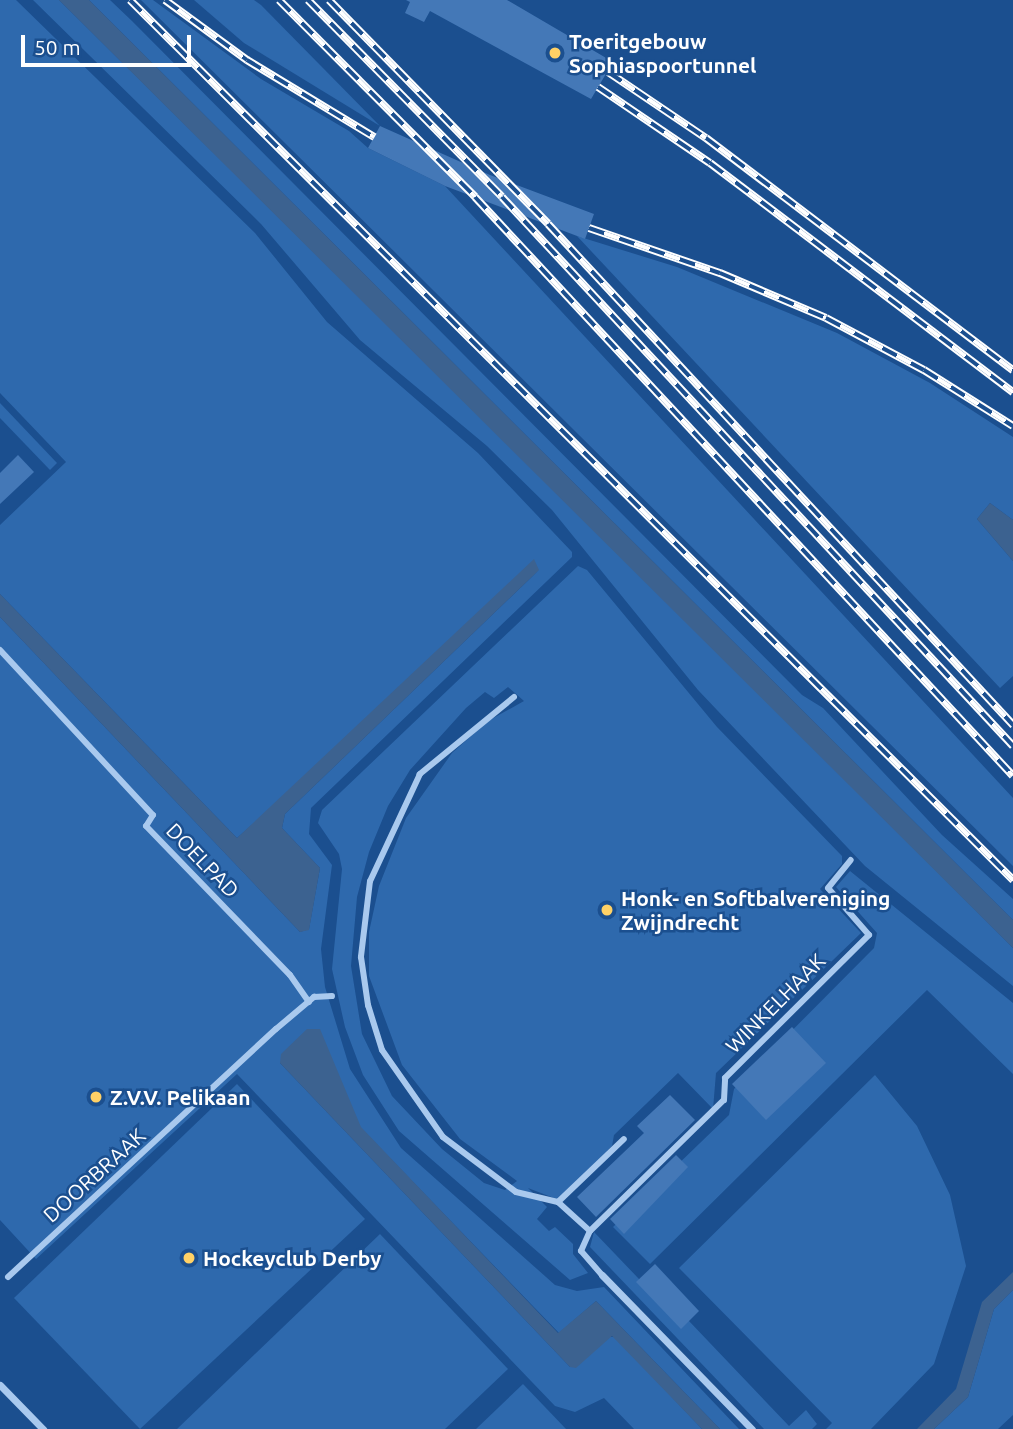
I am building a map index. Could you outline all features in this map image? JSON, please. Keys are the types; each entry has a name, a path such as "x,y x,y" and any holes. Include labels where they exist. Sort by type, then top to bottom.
{"street":[{"name":"DOELPAD","path":"0,650 153,815 146,826 290,975 309,1002"},
{"path":"513,697 420,774 370,881 361,957 368,1005 382,1050 443,1137 516,1192 558,1202 590,1231 581,1251 752,1429"},
{"name":"WINKELHAAK","path":"590,1231 724,1100 725,1077 869,935 828,888 851,860"},
{"name":"DOORBRAAK","path":"8,1277 309,1002 332,996"},
{"path":"558,1202 624,1139"},
{"path":"0,1385 43,1429"}],"shaded area":[{"path":"0,0 16,0 255,233 327,322 478,453 572,552 572,557 311,808 309,834 332,865 321,949 325,987 350,1069 401,1148 555,1285 577,1291 604,1287 739,1429 720,1429 596,1301 559,1333 360,1127 319,1029 280,1063 570,1367 576,1367 608,1337 615,1337 702,1429 634,1429 604,1398 575,1412 555,1406 237,1074 36,1259 0,1220 0,617 300,932 309,929 320,868 282,828 285,814 539,570 237,838 0,594 0,525 66,462 0,393"},
{"path":"33,0 59,0 1013,948 1013,986 865,866 698,690 552,510 487,446 360,340 261,224"},
{"path":"59,0 89,0 1013,920 1013,948"},
{"path":"89,0 110,0 132,21 802,695 823,708 942,835 1013,899 1013,920"},
{"path":"141,0 153,0 261,79 349,131 368,148 445,186 1013,798 1013,866"},
{"path":"194,0 254,0 380,126 244,43"},
{"path":"577,236 677,267 837,333 930,383 1013,437 1013,520 990,503 977,519 1013,561 1013,676 1000,688"},
{"path":"0,403 57,463 50,470 0,418"},
{"path":"990,503 1013,520 1013,561 977,519"},
{"path":"534,559 539,570 285,814 282,828 320,868 309,930 300,932 0,617 0,594 237,838"},
{"name":"Honk- en Softbalvereniging Zwijndrecht","path":"578,566 587,570 717,727 842,856 842,864 820,889 861,933 716,1073 713,1109 678,1073 614,1135 612,1146 559,1200 528,1188 547,1207 537,1219 549,1231 555,1227 573,1244 573,1254 588,1273 570,1280 399,1131 363,1075 345,1027 332,969 342,869 339,854 318,823 322,810","holes":["508,687 524,701 488,721 452,753 406,818 379,886 369,932 369,976 402,1065 460,1139 517,1181 505,1190 484,1183 442,1149 392,1096 362,1034 351,966 357,897 369,852 388,806 410,770 466,708 485,692 494,698"]},
{"path":"850,871 1013,1003 1013,1074 927,990 650,1264 613,1227 729,1115 734,1089 874,948 877,933 836,887"},
{"path":"307,1029 320,1029 361,1127 558,1333 596,1301 720,1429 702,1429 612,1336 576,1368 570,1367 280,1063 281,1054"},
{"path":"875,1075 917,1126 950,1195 966,1266 934,1364 871,1429 826,1429 832,1423 679,1268"},
{"name":"Hockeyclub Derby","path":"237,1084 365,1219 140,1429 14,1298"},
{"path":"594,1232 639,1279 689,1321 789,1426 806,1410 817,1424 812,1429 764,1429 590,1247"},
{"name":"Hockeyclub Derby","path":"380,1234 508,1369 445,1429 177,1429"},
{"path":"1013,1272 1013,1290 994,1309 968,1397 934,1429 917,1429 956,1389 982,1302"},
{"path":"1013,1290 1013,1415 998,1429 934,1429 968,1397 994,1309"},
{"path":"523,1384 566,1429 476,1429"}],"building":[{"name":"Toeritgebouw Sophiaspoortunnel","path":"406,0 507,0 613,62 591,99 430,11 424,22 405,13 410,2"},
{"path":"380,126 490,175 594,214 585,239 445,186 368,148"},
{"path":"18,455 34,472 0,504 0,473"},
{"path":"792,1027 826,1063 766,1120 732,1084"},
{"path":"670,1095 695,1120 596,1217 577,1197 644,1133 637,1126"},
{"path":"676,1155 688,1167 624,1234 610,1219"},
{"path":"655,1264 699,1311 681,1329 636,1282"}],"railway":[{"path":"130,0 1013,880"},
{"path":"165,0 247,60 374,137"},
{"path":"279,0 475,197 1013,776"},
{"path":"308,0 502,197 1013,746"},
{"path":"329,0 548,224 1013,725"},
{"path":"608,72 706,138 1013,370"},
{"path":"598,87 710,163 1013,392"},
{"path":"589,228 720,273 826,318 924,370 1013,426"}],"place":[{"name":"Toeritgebouw Sophiaspoortunnel","path":"555,53"},
{"name":"Honk- en Softbalvereniging Zwijndrecht","path":"607,910"},
{"name":"Z.V.V. Pelikaan","path":"96,1097"},
{"name":"Hockeyclub Derby","path":"189,1258"}]}
